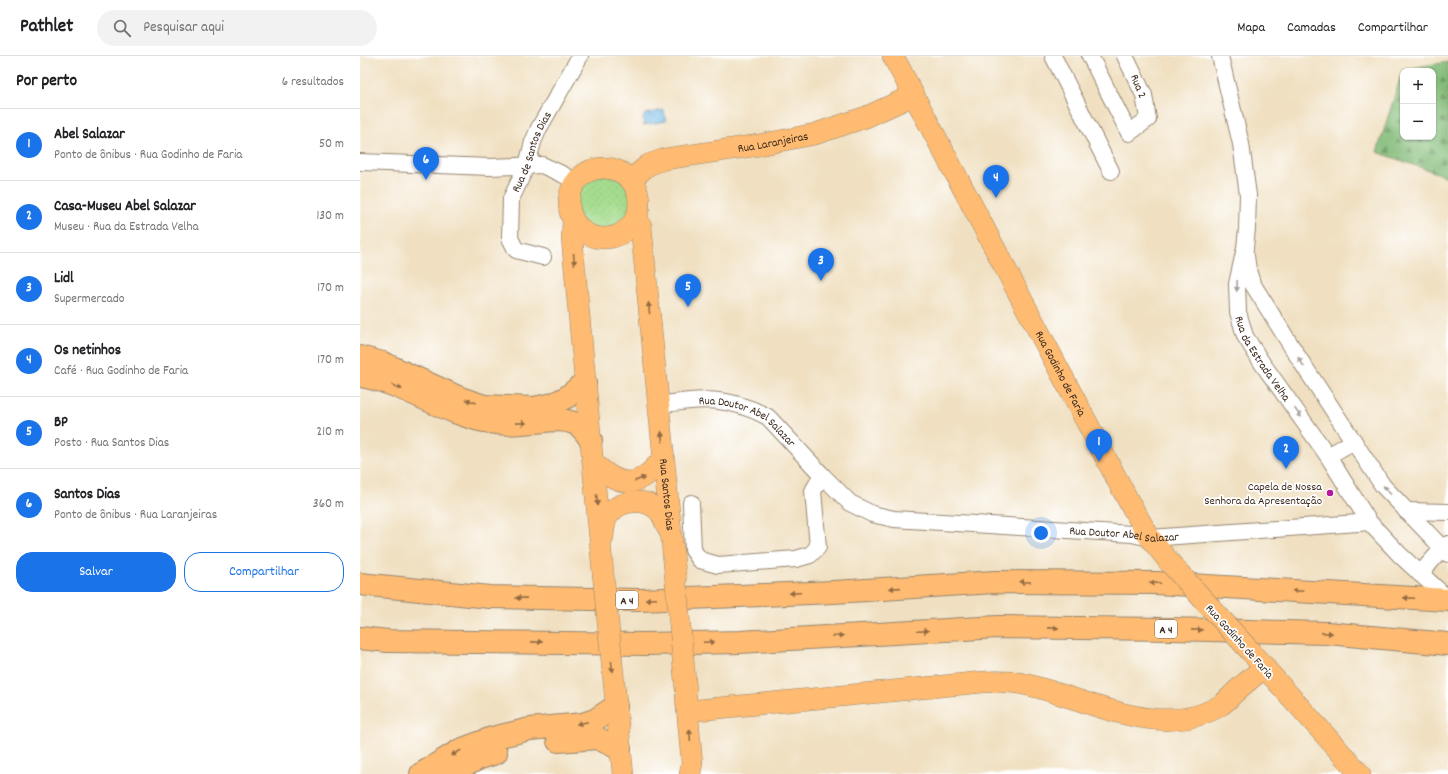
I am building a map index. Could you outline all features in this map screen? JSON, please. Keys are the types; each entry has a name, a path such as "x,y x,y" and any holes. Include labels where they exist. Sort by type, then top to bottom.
{"highway":[{"path":"360,357 383,363 460,398 484,406 534,408 554,404 567,397 585,382"},
{"path":"360,376 374,379 396,387 464,416 490,422 521,424 551,420 568,422 580,426 591,440"},
{"path":"360,570 394,575 421,590"},
{"name":"A 4","path":"360,584 490,597 640,600 834,592 995,582 1148,583 1448,600"},
{"name":"A 4","path":"360,623 498,642 645,644 740,642 998,627 1327,633 1448,644"},
{"path":"360,638 388,641 498,642"},
{"path":"421,774 460,750 492,738 530,729 582,724 595,720 616,700"},
{"path":"448,774 480,758 519,746 597,738 620,749"}],"main road":[{"name":"Rua Godinho de Faria","path":"893,56 1150,538 1170,563 1360,774"},
{"name":"Rua Laranjeiras","path":"631,180 648,165 665,158 815,134 866,117 914,95"},
{"path":"600,168 611,168 622,172 631,180 637,190 639,201 638,212 633,223 625,232 614,237 602,239 590,236 580,230 572,220 568,209 568,197 572,186 579,177 589,171 600,168"},
{"name":"Rua Santos Dias","path":"636,216 641,226 672,539 692,763 690,774"},
{"path":"572,220 572,239 585,382 623,774"},
{"path":"594,463 606,475 624,482 635,481 645,477 653,471 664,457"},
{"path":"601,550 604,526 607,516 625,504 636,501 652,505 659,511 672,539"},
{"path":"688,711 983,682 1008,681 1065,695 1125,714 1150,719 1184,719 1205,712 1221,704 1258,660"}],"street":[{"name":"Rua de Santos Dias","path":"544,257 516,250 510,238 511,199 527,166 532,142 580,56"},
{"path":"1053,56 1111,171"},
{"name":"Rua 2","path":"1090,56 1129,133 1148,119 1144,95 1125,56"},
{"name":"Rua da Estrada Velha","path":"1220,56 1241,144 1248,195 1245,248 1237,284 1238,312 1245,336 1262,363 1328,456 1369,522 1400,555 1448,600"},
{"path":"360,162 490,167 542,165 575,182"},
{"name":"Rua da Estrada Velha","path":"1245,248 1248,270 1252,283 1300,360 1383,486 1443,551 1420,574"},
{"name":"Rua Doutor Abel Salazar","path":"659,405 702,400 734,403 768,417 850,503 872,514 894,519 1132,534 1150,538 1369,522"},
{"path":"1328,456 1354,441"},
{"path":"691,503 694,550 700,560 718,565 796,559 810,555 818,548 813,492 822,475"},
{"path":"1406,511 1448,512"}],"green space":[{"path":"1448,62 1448,177 1377,152 1400,79 1400,140 1436,140 1436,68 1409,68"},
{"path":"604,175 619,180 627,188 632,203 627,218 619,226 604,231 589,226 581,218 576,203 581,188 589,180"}],"water":[{"path":"664,110 666,121 644,125 643,118 645,114"}],"place":[{"name":"Santos Dias","path":"426,180"},
{"name":"Os netinhos","path":"996,198"},
{"name":"Lidl","path":"821,281"},
{"name":"BP","path":"688,307"},
{"name":"Abel Salazar","path":"1099,462"},
{"name":"Casa-Museu Abel Salazar","path":"1286,469"},
{"name":"Capela de Nossa Senhora da Apresentação","path":"1330,493"}]}
